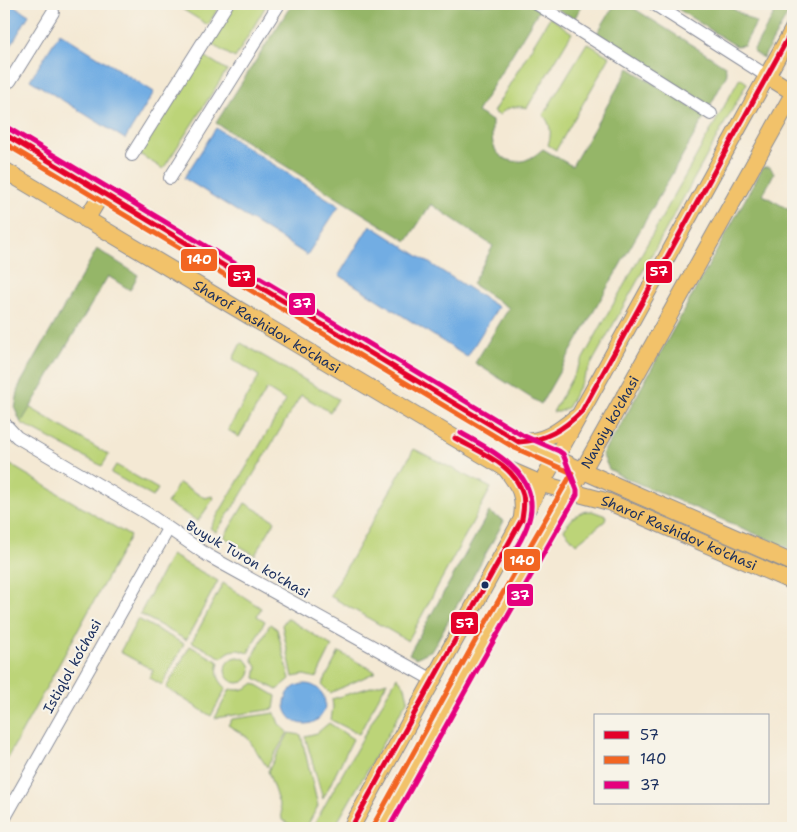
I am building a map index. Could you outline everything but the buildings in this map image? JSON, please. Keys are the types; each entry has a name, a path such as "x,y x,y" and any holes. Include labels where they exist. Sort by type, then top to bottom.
{"main road":[{"path":"351,828 793,29"},
{"path":"767,76 793,93"},
{"name":"Navoiy ko'chasi","path":"381,828 470,666 583,470 793,93"},
{"name":"Sharof Rashidov ko'chasi","path":"4,134 519,442 793,563"},
{"name":"Sharof Rashidov ko'chasi","path":"4,170 505,468 542,484 609,502 793,582"},
{"path":"86,220 102,192"},
{"path":"519,442 534,442 550,436 582,411"},
{"path":"556,458 570,492"},
{"name":"Sharof Rashidov ko'chasi","path":"505,468 522,491 524,506 522,519"}],"street":[{"path":"132,155 227,4"},
{"path":"170,178 279,4"},
{"path":"538,4 711,114"},
{"path":"654,4 767,76"},
{"path":"10,81 56,7"},
{"name":"Buyuk Turon ko'chasi","path":"4,423 17,437 148,514 207,555 433,680"},
{"name":"Istiqlol ko‘chasi","path":"4,820 168,529"}],"green space":[{"path":"174,4 221,4 208,25"},
{"path":"232,4 267,4 235,58 209,43"},
{"path":"292,4 530,4 539,10 477,112 492,121 492,139 495,149 501,156 511,161 526,160 543,149 572,166 629,68 705,116 541,404 475,363 509,308 472,284 493,246 431,204 407,241 216,123"},
{"path":"549,4 583,4 574,19"},
{"path":"615,4 627,4 725,66 727,74 710,106 596,35"},
{"path":"670,4 725,4 756,23 744,45 736,46"},
{"path":"780,4 793,5 763,58 753,51"},
{"path":"550,17 572,33 527,108 512,107 499,115 493,112"},
{"path":"587,43 610,57 556,150 548,145 550,129 543,115"},
{"path":"201,54 227,70 163,169 138,153"},
{"path":"740,78 747,83 567,408 559,412 553,412"},
{"path":"763,167 770,167 774,173 763,195 793,212 793,550 621,476 609,469 602,454 619,428"},
{"path":"97,249 138,275 130,290 108,276 21,423 15,409 19,386"},
{"path":"241,343 338,399 330,412 301,395 238,500 216,532 210,528 286,401 267,389 239,437 228,430 259,376 233,359"},
{"path":"29,407 109,455 102,466 21,423"},
{"path":"414,449 491,488 408,641 330,596"},
{"path":"4,461 130,536 4,764"},
{"path":"116,465 158,489 153,497 111,473"},
{"path":"179,483 205,498 212,496 214,498 198,521 167,503"},
{"path":"245,503 275,521 255,555 224,537"},
{"path":"592,511 606,516 605,521 576,544 564,530 575,516 583,512"},
{"path":"489,512 504,521 432,650 416,658 409,654"},
{"path":"171,555 218,581 186,640 140,614"},
{"path":"223,583 261,608 257,616 265,621 248,653 234,650 222,658 192,642"},
{"path":"287,618 332,646 316,678 304,675 293,677 282,625"},
{"path":"138,619 184,644 162,685 150,678 153,670 120,652"},
{"path":"270,624 277,629 290,679 277,690 255,678 257,667 252,659"},
{"path":"190,646 219,662 218,676 226,688 211,716 166,688"},
{"path":"339,652 376,672 330,693 322,685"},
{"path":"238,657 247,661 251,670 247,679 238,683 229,679 225,670 229,661"},
{"path":"397,677 405,687 408,699 334,828 312,828"},
{"path":"387,682 359,734 331,720 332,699"},
{"path":"254,683 276,696 274,709 215,718 230,689 243,689"},
{"path":"275,713 279,724 288,732 267,767 247,737 228,725 232,719"},
{"path":"329,723 353,739 323,799 305,736 317,733"},
{"path":"289,733 301,735 318,806 306,828 297,828 282,820 281,810 268,771"}],"water":[{"path":"4,4 11,4 29,15 4,57"},
{"path":"60,33 154,92 125,139 30,80"},
{"path":"216,128 339,206 307,255 184,178"},
{"path":"370,225 498,307 467,357 339,275"},
{"path":"301,684 309,684 316,687 322,693 325,704 322,715 316,721 309,724 301,724 294,721 288,715 285,708 285,700 288,693 294,687"}],"transit line":[{"name":"57","path":"4,134 519,442 528,441 554,433 582,411 793,29"},
{"name":"37","path":"8,128 522,435 563,454 577,490 577,495 389,828"},
{"name":"140","path":"4,143 515,448 572,473 473,645 374,824"},
{"name":"37","path":"461,433 502,458 524,480 530,494 531,509 525,532 504,567"},
{"name":"57","path":"351,828 522,519 523,495 513,475 505,467 485,454 455,438"}]}
